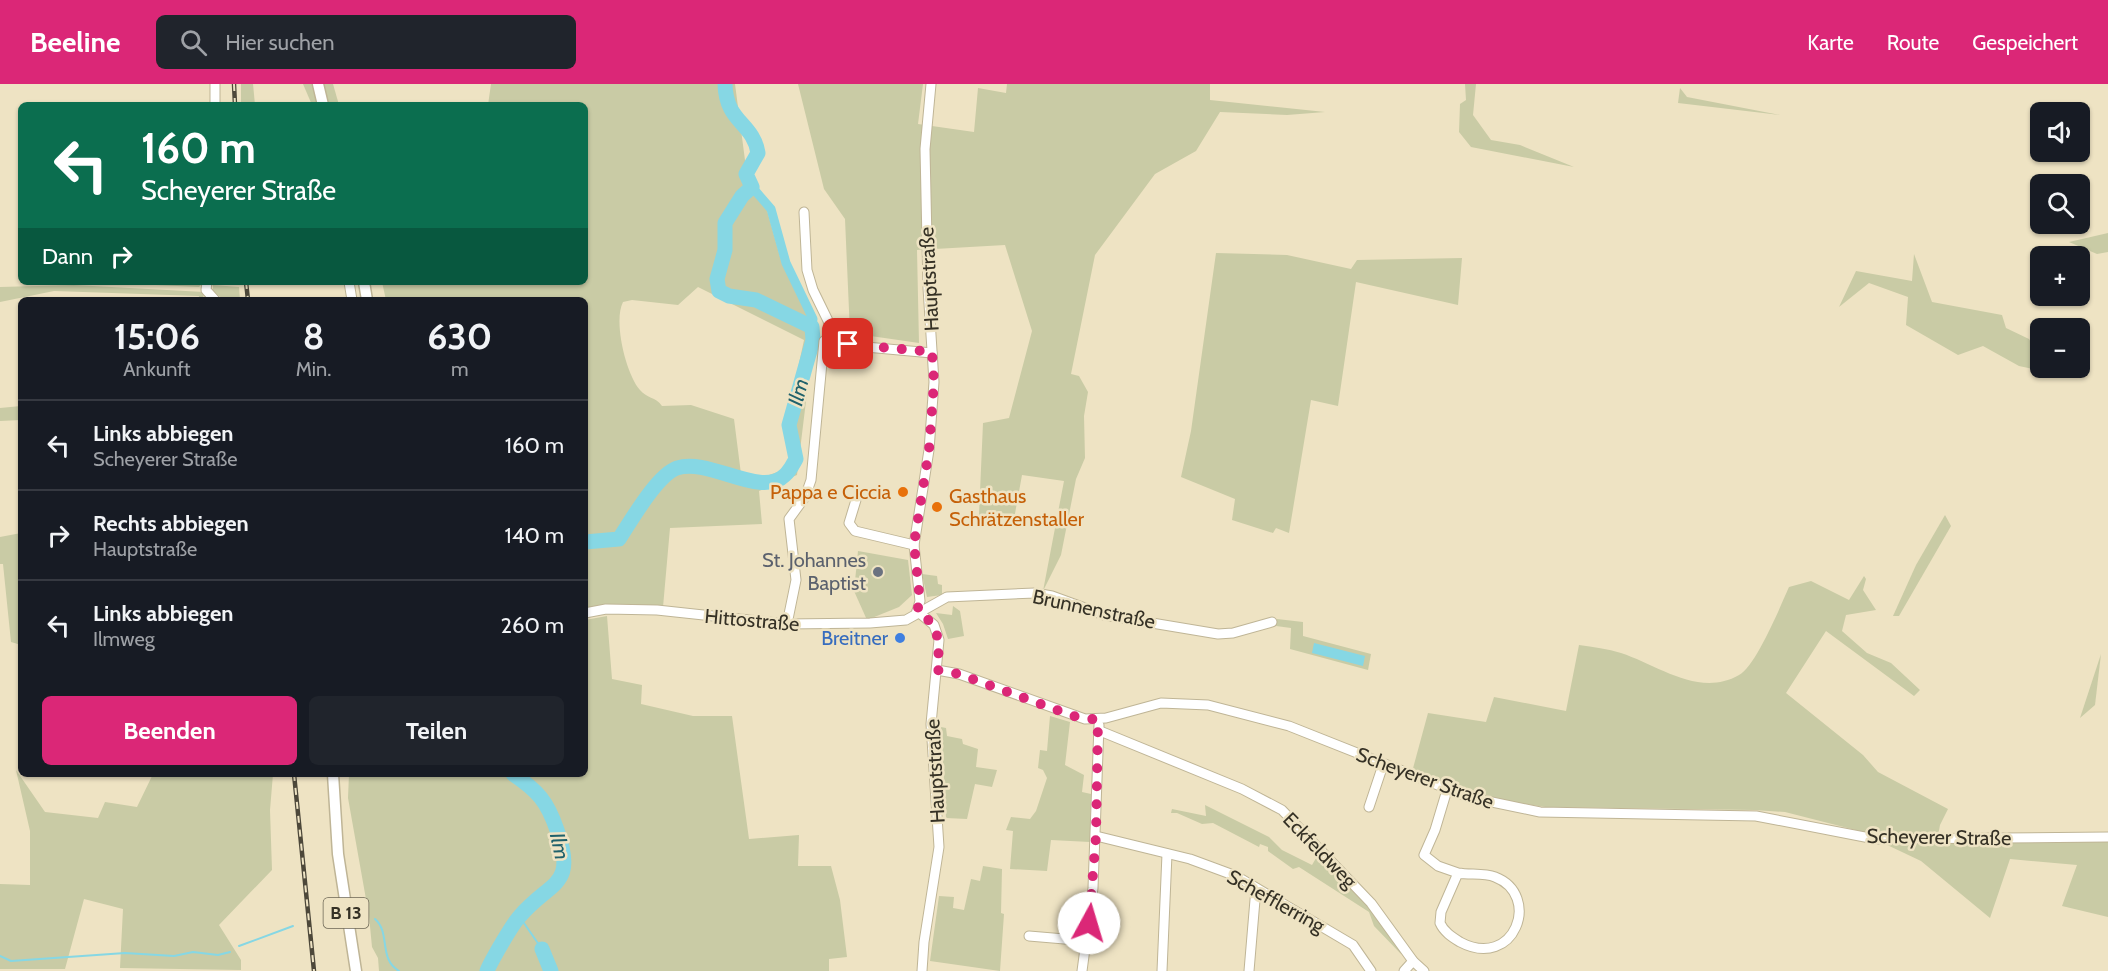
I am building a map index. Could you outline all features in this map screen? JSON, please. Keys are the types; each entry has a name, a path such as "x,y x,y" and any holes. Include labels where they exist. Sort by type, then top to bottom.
{"main road":[{"path":"318,84 322,102"},
{"name":"B 13","path":"333,777 338,854 356,971"}],"street":[{"path":"215,84 215,102"},
{"name":"Hauptstraße","path":"922,971 924,942 939,847 931,724 937,670 938,633 928,618 917,611 920,601 914,544 929,450 934,382 925,160 931,84"},
{"path":"804,212 809,276 816,298 834,333 855,346 932,352"},
{"path":"787,624 796,580 789,519 810,486 824,343 834,333"},
{"path":"856,500 849,523 855,531 914,544"},
{"name":"Brunnenstraße","path":"917,611 946,597 1035,593 1052,596 1104,615 1218,633 1233,633 1272,622"},
{"name":"Hittostraße","path":"588,612 606,609 657,610 787,624 896,622 906,620 917,611"},
{"name":"Scheyerer Straße","path":"937,670 959,674 1073,716 1098,720 1161,703 1208,705 1289,726 1447,790 1487,803 1540,812 1756,816 1875,839 2108,837"},
{"path":"1082,971 1088,941 1096,836 1100,731 1098,720"},
{"name":"Eckfeldweg","path":"1100,731 1237,786 1282,810 1371,903 1413,961 1424,971"},
{"path":"1369,807 1383,765"},
{"path":"1447,790 1436,830 1425,856 1438,866 1458,873 1495,877 1513,892 1518,905 1519,919 1511,938 1501,947 1485,952 1475,951 1442,928 1441,912 1458,873"},
{"name":"Schefflerring","path":"1096,836 1209,865 1256,888 1353,945 1371,971"},
{"path":"1162,971 1167,854"},
{"path":"1249,971 1256,888"},
{"path":"1029,936 1088,941"},
{"path":"1404,971 1413,961"}],"green space":[{"path":"241,84 253,84 255,102 241,102"},
{"path":"303,84 333,84 338,102 311,102"},
{"path":"491,84 735,84 748,183 765,203 781,260 815,327 797,475 759,491 762,524 670,528 663,607 608,604 588,608 588,297 385,297 383,285 588,285 588,102 488,102","holes":["698,287 804,340 785,429 791,459 784,470 757,479 741,474 734,419 691,405 662,406 640,390 630,372 620,334 620,311 623,302 632,300 678,305"]},
{"path":"798,84 923,84 918,124 974,132 978,88 1006,93 1007,84 1210,84 1210,100 1325,112 1287,115 1220,112 1196,151 1155,174 1095,255 1071,374 1079,376 1088,392 1084,416 1085,458 1076,479 1061,555 1043,591 1064,481 1022,475 1014,519 979,515 983,423 1009,418 1032,331 1005,245 917,250 919,343 850,333 845,219 824,189"},
{"path":"1465,84 1476,84 1473,115 1491,140 1520,145 1574,167 1471,147 1459,132 1460,104 1466,100"},
{"path":"1680,88 1687,97 1780,115 1678,103"},
{"path":"2108,233 2108,252 2097,254 2090,251 2090,246 2078,246 2069,242"},
{"path":"1216,253 1287,255 1351,269 1357,260 1462,258 1458,305 1356,282 1338,406 1311,400 1289,533 1276,528 1273,533 1232,520 1235,499 1181,477 1191,431"},
{"path":"1914,254 1932,302 2002,315 2006,328 2030,341 2030,368 2019,366 1983,346 1958,355 1906,325 1908,297 1869,283 1839,307 1856,271 1912,281"},
{"path":"74,285 204,292 203,297 199,297 54,291 0,302 0,287"},
{"path":"155,285 201,285 199,287"},
{"path":"213,285 239,287 240,297 220,297 213,291"},
{"path":"18,406 18,420 0,421 0,408"},
{"path":"1945,515 1951,526 1899,616 1893,616 1916,565"},
{"path":"18,534 18,644 11,642 3,564 0,564 0,537"},
{"path":"858,551 908,560 912,595 899,607 867,620 854,591"},
{"path":"922,574 937,576 938,584 942,585 942,595 927,597"},
{"path":"1864,576 1866,579 1863,590 1876,610 1846,615 1842,631 1867,653 1891,663 1920,690 1914,696 1826,631 1786,693 1863,755 1878,772 1948,809 1940,825 1938,836 1875,835 1785,812 1545,807 1492,799 1412,772 1428,713 1486,722 1494,697 1566,711 1579,645 1621,653 1694,681 1709,683 1724,681 1739,675 1753,660 1789,587 1811,581 1849,600"},
{"path":"953,606 960,611 964,636 948,639 936,613 952,615"},
{"path":"607,616 612,679 642,685 641,704 693,716 732,716 749,839 799,835 798,866 831,866 840,900 847,957 829,959 829,971 379,971 378,958 372,947 369,916 348,798 349,777 588,777 588,619"},
{"path":"1277,619 1303,622 1303,636 1371,654 1368,670 1290,649 1291,628 1276,626"},
{"path":"2101,654 2095,705 2080,718"},
{"path":"1050,716 1070,722 1065,765 1084,775 1082,792 1091,794 1090,842 1051,840 1047,871 1010,869 1013,831 1006,830 1011,817 1030,819 1036,811 1047,778 1043,770 1038,768 1040,750 1047,751"},
{"path":"941,727 946,728 947,736 962,739 963,744 978,749 976,767 997,770 992,787 975,784 967,819 946,818"},
{"path":"16,770 18,777 21,777 45,812 98,818 105,802 137,807 152,777 273,777 270,810 272,870 219,925 241,960 241,970 120,968 123,909 84,899 65,969 0,969 0,884 30,885 30,831"},
{"path":"1205,805 1269,837 1282,850 1312,865 1319,853 1379,916 1398,943 1401,954 1374,926 1369,912 1299,867 1293,869 1268,851 1268,847 1260,844 1259,847 1213,823 1202,824 1177,813 1171,813 1172,809 1206,816"},
{"path":"2108,840 2108,917 2062,906 2077,865 2010,859 1990,918 1921,861 1883,843"},
{"path":"983,866 1002,869 1001,913 1004,914 1000,971 930,961 939,896 954,897 953,908 964,910 971,879 980,881"}],"water":[{"path":"1314,643 1365,656 1363,666 1312,653"}],"waterway":[{"name":"Ilm","path":"588,542 619,539 653,489 669,472 677,468 690,466 704,468 762,482 775,481 785,475 796,459 789,425 813,340 812,327 756,300 729,296 719,291 717,279 725,250 725,223 742,196 752,187 746,174 758,153 751,135 730,107 725,84"},
{"path":"752,187 771,209 786,263 813,319 812,327"},
{"name":"Ilm","path":"487,971 517,920 531,904 558,881 564,862 557,830 549,811 541,798 517,777"},
{"name":"Ilm","path":"519,916 542,949"},
{"path":"375,919 383,931 389,960 399,971"},
{"path":"239,946 293,926"},
{"name":"Ilm","path":"542,949 551,971"},
{"path":"0,956 11,961 125,953 174,956 193,952 218,955 230,952"}],"railway":[{"path":"234,84 235,102"},
{"path":"246,285 248,297"},
{"path":"294,777 314,971"}],"place":[{"name":"Pappa e Ciccia","path":"903,492"},
{"name":"Gasthaus Schrätzenstaller","path":"937,507"},
{"name":"St. Johannes Baptist","path":"878,572"},
{"name":"Breitner","path":"900,638"}],"route":[{"path":"848,344 932,352 934,382 929,450 914,544 914,565 920,601 917,611 928,618 938,633 937,670 959,674 1073,716 1098,720 1100,731 1096,836 1089,923"}]}
